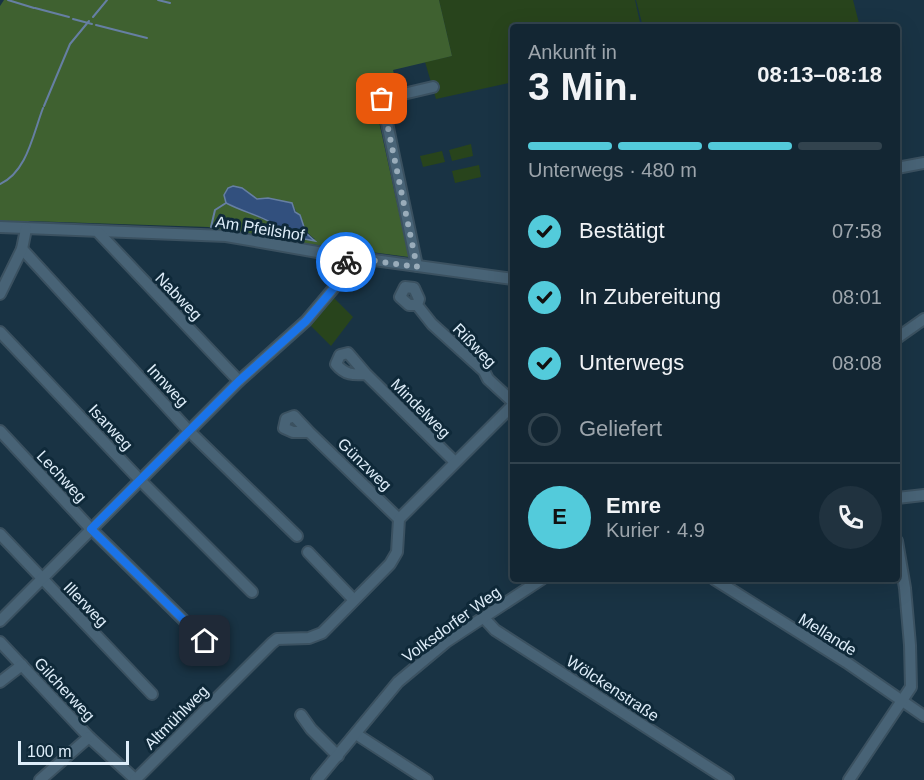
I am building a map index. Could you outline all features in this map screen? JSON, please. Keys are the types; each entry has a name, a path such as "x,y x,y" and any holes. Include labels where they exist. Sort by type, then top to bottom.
{"street":[{"path":"417,267 382,99 433,87"},
{"path":"900,167 924,163"},
{"name":"Am Pfeilshof","path":"0,227 226,236 348,257 510,279"},
{"path":"0,294 22,249 26,229"},
{"name":"Nabweg","path":"98,232 239,381"},
{"name":"Innweg","path":"22,249 189,431 297,536"},
{"path":"0,621 239,381 306,321 333,289 348,257"},
{"name":"Rißweg","path":"417,305 432,324 484,371 488,379 510,401"},
{"path":"900,336 924,319"},
{"name":"Isarweg","path":"0,332 140,480 252,592"},
{"name":"Mindelweg","path":"366,374 456,462"},
{"path":"399,519 510,407"},
{"name":"Lechweg","path":"0,431 91,529 205,641"},
{"name":"Günzweg","path":"309,432 399,519"},
{"path":"900,498 924,495"},
{"name":"Altmühlweg","path":"135,780 267,646 277,639 309,638 322,633 390,564 397,552 399,519"},
{"name":"Illerweg","path":"0,534 152,694"},
{"path":"308,552 353,599"},
{"path":"849,780 910,687 906,588 900,557"},
{"name":"Volksdorfer Weg","path":"317,780 398,682 446,642 538,582"},
{"name":"Mellande","path":"719,582 924,716"},
{"name":"Wölckenstraße","path":"484,618 495,630 728,780"},
{"name":"Gilcherweg","path":"0,642 89,737 135,780"},
{"path":"0,682 22,665"},
{"path":"301,715 311,729 338,756"},
{"path":"356,734 427,780"},
{"path":"40,780 89,737"}],"green space":[{"path":"4,0 439,0 452,56 393,70 399,94 374,99 409,257 294,242 208,227 0,222 0,6","holes":["228,188 246,191 257,199 290,202 304,227 315,239 289,236 283,228 271,221 232,206 224,195"]},
{"path":"439,0 635,0 640,24 510,24 510,83 436,99 425,62 452,56"},
{"path":"636,0 853,0 859,24 642,24"},
{"path":"471,144 473,156 452,161 449,150"},
{"path":"442,151 445,162 423,167 420,156"},
{"path":"479,165 481,177 455,183 452,171"},
{"path":"332,296 353,317 331,346 308,323"}],"water":[{"path":"233,186 242,188 257,199 268,198 292,203 295,212 300,215 306,233 315,241 289,236 267,220 226,203 224,195 228,188"}],"waterway":[{"path":"8,0 34,8"},
{"path":"93,17 107,0"},
{"path":"158,0 170,3"},
{"path":"35,8 69,17"},
{"path":"73,19 92,24"},
{"path":"44,106 70,44 89,21"},
{"path":"96,25 147,38"},
{"path":"0,184 17,171 23,162 43,108"},
{"path":"211,227 215,210 226,203"}],"way so far":[{"path":"346,262 348,257 417,267 382,99"}],"route":[{"path":"205,641 91,529 239,381 306,321 333,289 346,262"}]}
